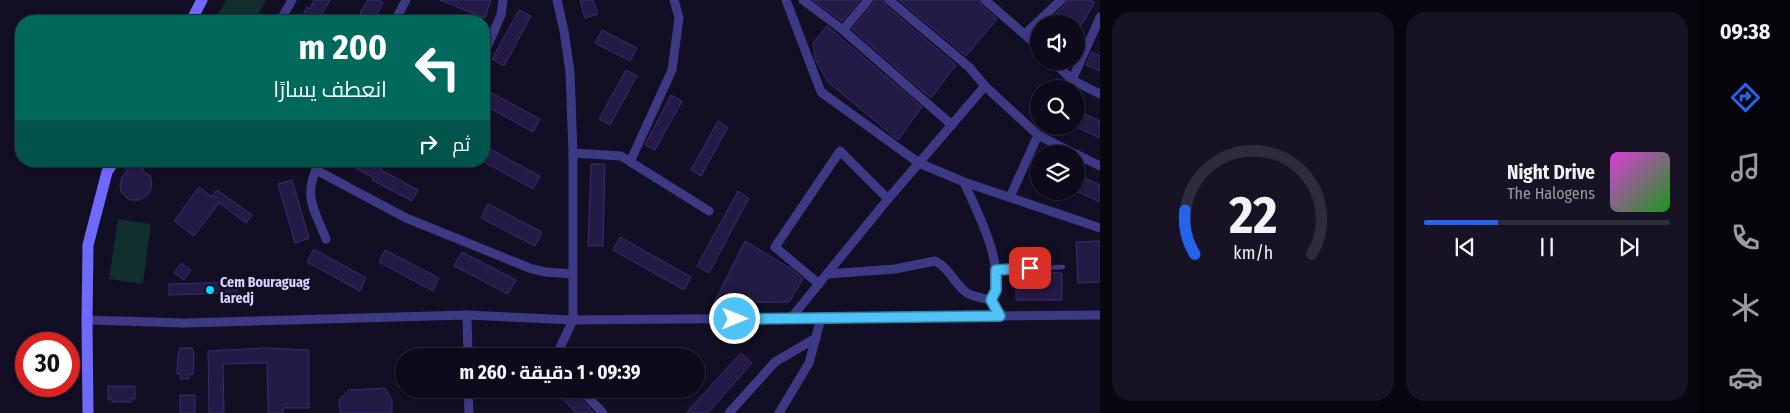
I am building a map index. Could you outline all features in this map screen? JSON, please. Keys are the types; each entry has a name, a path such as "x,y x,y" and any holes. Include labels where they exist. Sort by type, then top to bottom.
{"main road":[{"path":"194,15 202,0"},
{"path":"88,413 88,245 107,172 110,167"}],"street":[{"path":"283,15 292,0"},
{"path":"398,15 406,0"},
{"path":"490,40 501,15 503,0"},
{"path":"557,0 570,72 573,153 573,320 560,348"},
{"path":"630,162 672,70 679,18 674,0"},
{"path":"786,0 821,92 919,163 964,182 1100,228"},
{"path":"803,0 843,30 952,125"},
{"path":"843,30 868,0"},
{"path":"888,0 969,67 985,86 1030,128"},
{"path":"985,0 1030,39"},
{"path":"1025,34 1060,0"},
{"path":"1062,70 1072,80 1100,17"},
{"path":"791,318 888,199 985,86"},
{"path":"1085,86 1100,94"},
{"path":"1010,197 1038,135 1058,145"},
{"path":"819,284 775,247 840,151 888,199"},
{"path":"573,153 621,156 709,211"},
{"path":"1085,158 1100,166"},
{"path":"317,167 310,186 310,196 326,238"},
{"path":"321,167 395,213 426,227 532,269 572,274"},
{"path":"964,182 990,243 996,270 996,290 991,300"},
{"path":"827,274 895,269 935,261 948,270 967,292 991,300 1000,316"},
{"path":"467,315 468,348"},
{"path":"87,320 184,323 467,315 573,320 1100,315"},
{"path":"779,413 809,363 821,318"},
{"path":"729,413 775,362 816,338"},
{"path":"468,398 469,413"},
{"path":"589,398 603,413"}],"lane":[{"path":"996,270 1063,267"}],"green space":[{"path":"226,0 266,0 257,15 217,15"},
{"path":"118,219 151,224 143,284 109,279"}],"building":[{"path":"314,0 330,0 321,15 303,15 307,7 310,9"},
{"path":"368,0 379,0 383,3 376,15 362,15 360,13"},
{"path":"440,0 491,0 486,15 478,15"},
{"path":"580,0 593,0 598,14 585,18"},
{"path":"813,0 860,0 842,21"},
{"path":"874,0 883,0 885,5 956,65 931,98 852,29 873,4"},
{"path":"899,0 979,0 981,5 997,19 966,56"},
{"path":"1067,0 1089,0 1095,2 1085,19 1085,15 1054,15 1065,5"},
{"path":"519,10 531,16 504,66 492,59"},
{"path":"827,26 922,107 898,140 828,82 815,59 813,43"},
{"path":"602,30 637,48 630,61 595,43"},
{"path":"1092,52 1100,56 1100,71 1086,65"},
{"path":"626,70 637,76 610,125 599,119"},
{"path":"490,92 540,119 533,132 490,108"},
{"path":"671,95 682,101 655,150 645,145"},
{"path":"1085,114 1100,121 1100,138 1085,131"},
{"path":"718,121 728,127 701,176 691,170"},
{"path":"490,149 540,176 533,189 490,165"},
{"path":"591,164 605,164 603,246 588,246"},
{"path":"125,167 144,167 142,171 151,178 152,184 149,194 140,200 129,200 121,192 122,177 127,171"},
{"path":"353,167 382,167 381,170 418,190 412,201 372,180 374,178"},
{"path":"1085,178 1100,185 1100,202 1085,195"},
{"path":"292,180 309,238 295,243 278,184"},
{"path":"199,187 212,197 217,190 252,215 246,223 219,203 194,236 174,221"},
{"path":"738,191 749,198 709,273 697,266"},
{"path":"488,204 542,232 535,246 481,218"},
{"path":"620,237 691,277 684,290 613,250"},
{"path":"745,241 790,268 803,279 789,302 714,303"},
{"path":"1100,241 1100,282 1078,283 1076,242"},
{"path":"314,249 366,278 360,291 307,262"},
{"path":"385,250 439,278 433,291 379,262"},
{"path":"462,252 516,280 508,294 454,266"},
{"path":"181,263 191,270 184,280 174,273"},
{"path":"1016,273 1062,273 1062,300 1016,300"},
{"path":"237,282 237,293 169,295 169,284"},
{"path":"180,348 192,348 194,354 193,374 189,374 189,379 180,379 181,374 177,374"},
{"path":"264,348 309,350 309,408 283,408 283,413 268,413 267,363 223,364 224,413 209,413 208,351"},
{"path":"741,353 752,363 708,413 686,413 700,398 705,398 705,392"},
{"path":"108,386 135,386 135,399 131,399 131,402 112,402 112,399 108,399"},
{"path":"385,388 392,400 392,413 340,413 339,400 349,390"},
{"path":"180,395 195,395 195,413 180,413"},
{"path":"562,398 580,398 594,413 576,413"}],"place":[{"name":"Cem Bouraguag laredj","path":"210,290"}],"route":[{"path":"735,319 1000,316 991,300 996,290 996,270 1030,268"}]}
